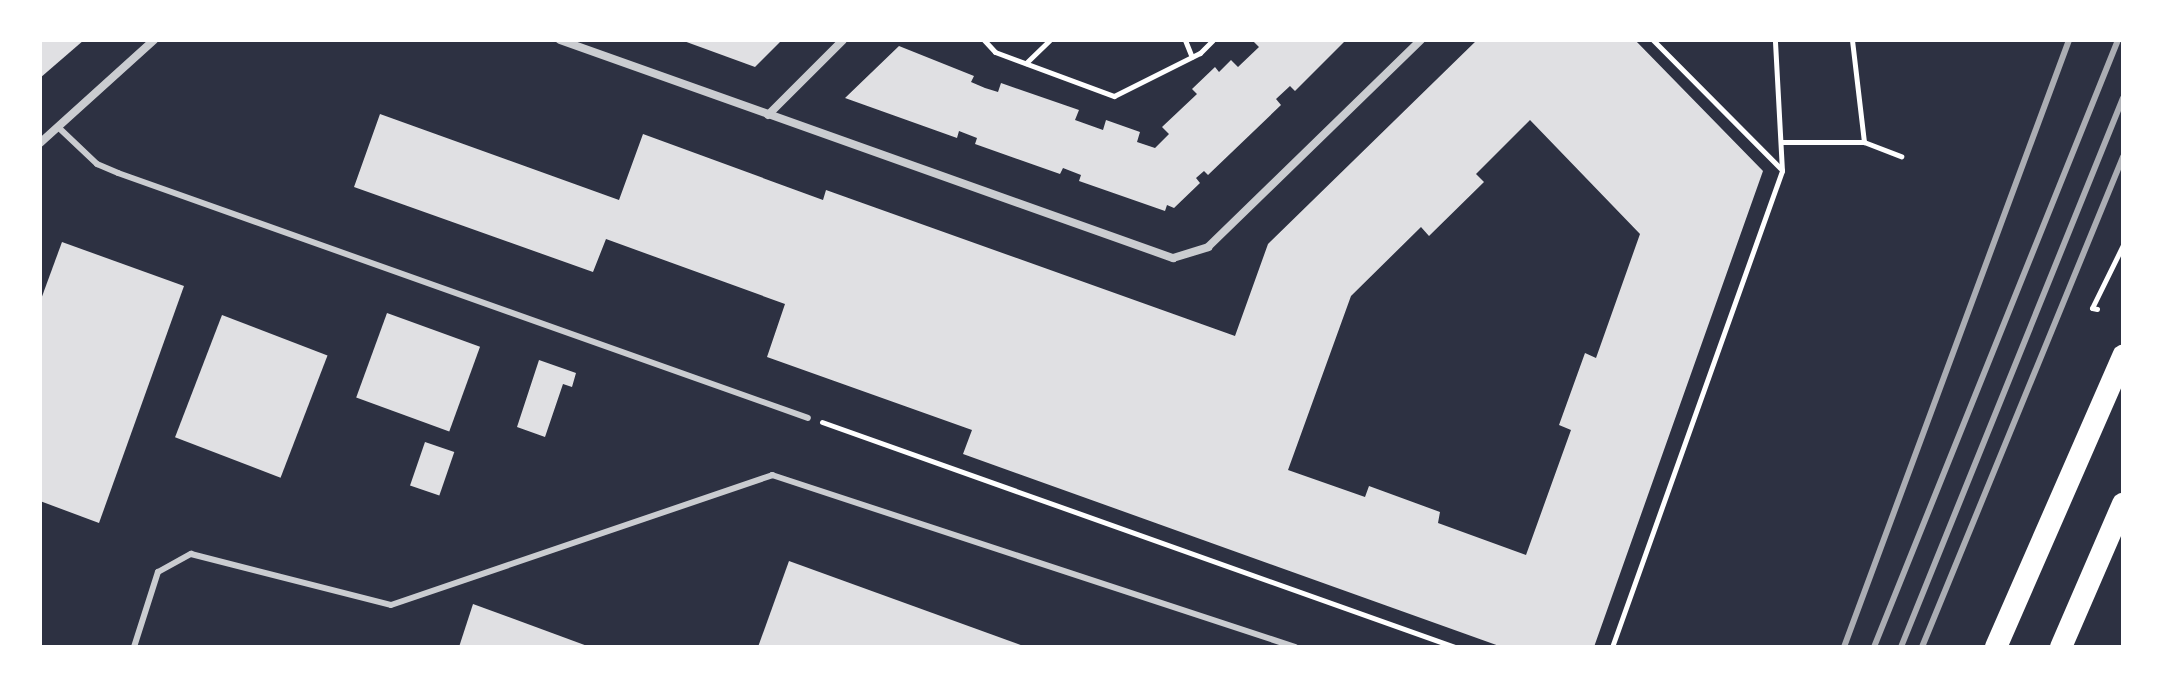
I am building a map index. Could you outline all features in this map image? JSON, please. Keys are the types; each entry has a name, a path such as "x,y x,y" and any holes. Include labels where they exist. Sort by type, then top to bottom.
{"highway":[{"path":"1996,647 2123,356"},
{"path":"2061,647 2123,504"}],"street":[{"path":"40,143 154,40"},
{"path":"560,40 1173,258 1208,247 1421,40"},
{"path":"768,115 843,40"}],"lane":[{"path":"58,127 88,157 118,173 808,418"},
{"path":"134,647 158,572 191,554 391,605 772,475 1295,647"}],"path":[{"path":"984,40 995,52 1114,96 1192,57 1213,40"},
{"path":"1026,63 1050,40"},
{"path":"1185,40 1192,57"},
{"path":"1653,40 1782,171"},
{"path":"1612,647 1782,171 1775,40"},
{"path":"1852,40 1864,142"},
{"path":"1782,142 1864,142 1901,156"},
{"path":"2097,309 2092,308 2123,245"},
{"path":"808,418 1455,647"}],"building":[{"path":"40,40 84,40 40,78"},
{"path":"681,40 782,40 755,67"},
{"path":"1252,40 1346,40 1295,91 1290,86 1276,99 1281,105 1208,175 1204,171 1196,178 1200,183 1174,208 1167,205 1165,211 1079,181 1081,175 1063,168 1060,174 975,144 977,138 959,131 957,138 845,98 899,46 974,76 971,82 985,88 998,92 1001,83 1079,110 1075,120 1103,130 1106,120 1140,132 1137,142 1155,148 1169,134 1162,127 1197,94 1192,89 1215,67 1219,72 1231,60 1238,67 1259,47"},
{"path":"1477,40 1635,40 1763,171 1594,647 1502,647 963,454 972,430 767,357 785,304 606,239 593,272 354,187 380,114 619,200 643,134 823,200 826,190 1235,336 1268,244","holes":["1530,120 1640,234 1596,358 1585,353 1559,425 1571,430 1526,555 1438,523 1440,512 1369,486 1365,497 1288,470 1351,296 1421,227 1429,236 1484,182 1476,174"]},
{"path":"62,242 184,286 99,523 40,501 40,302"},
{"path":"387,313 480,347 449,431 356,398"},
{"path":"222,315 327,355 281,478 175,437"},
{"path":"539,360 576,373 572,387 563,384 545,437 517,427"},
{"path":"425,442 454,452 439,496 410,485"},
{"path":"789,561 1026,647 758,647"},
{"path":"473,604 590,647 459,647"}],"railway":[{"path":"1844,647 2069,40"},
{"path":"1874,647 2118,40"},
{"path":"1901,647 2123,98"},
{"path":"1922,647 2123,157"}]}
